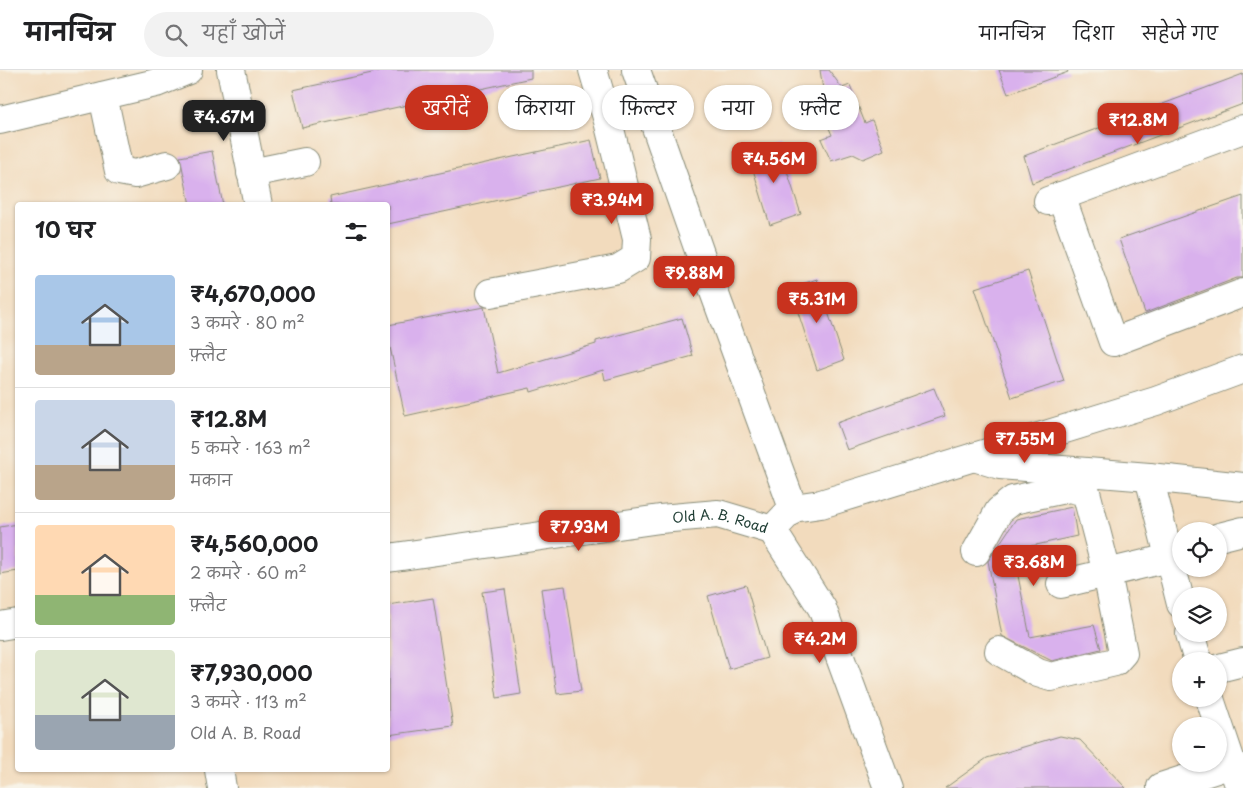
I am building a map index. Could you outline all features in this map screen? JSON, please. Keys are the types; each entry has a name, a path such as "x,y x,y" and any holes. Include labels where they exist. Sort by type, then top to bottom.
{"street":[{"path":"0,120 156,83 188,70"},
{"path":"231,70 257,202"},
{"path":"490,293 618,269 636,258 637,239 608,121 593,70"},
{"path":"636,70 702,259 793,508"},
{"path":"103,96 119,170 134,174 167,165"},
{"path":"1243,129 1054,198 1113,342 1243,293"},
{"path":"251,173 305,162"},
{"path":"772,530 793,508 821,504 1156,401 1243,369"},
{"path":"973,457 1000,465 1243,487"},
{"path":"1061,584 1107,573 1172,551 1149,477"},
{"path":"976,552 998,511 1013,500 1068,488 1086,492 1107,573 1123,653 1115,662 1051,677 1038,673 999,651"},
{"name":"Old A. B. Road","path":"390,558 660,519 718,514 772,530 822,608 888,788"},
{"path":"1227,535 1243,531"},
{"path":"0,626 15,624"},
{"path":"1227,666 1243,662"},
{"path":"1162,787 1236,776 1213,707"},
{"path":"219,772 222,788"}],"building":[{"path":"386,70 531,70 531,78 488,87 488,85 405,85 405,106 302,128 293,90"},
{"path":"820,70 829,70 840,85 822,85"},
{"path":"999,70 1067,70 1068,72 1008,94"},
{"path":"1243,74 1243,104 1032,183 1024,156"},
{"path":"859,108 865,123 872,120 884,150 863,159 853,154 831,161 821,139 832,135 830,130 859,130"},
{"path":"591,140 600,178 390,224 390,202 331,202 330,197"},
{"path":"778,143 801,214 770,225 748,153"},
{"path":"212,151 222,202 189,202 180,157"},
{"path":"1243,196 1243,278 1237,278 1145,313 1119,239"},
{"path":"1028,271 1064,381 1012,398 975,288"},
{"path":"817,279 844,360 817,370 790,288"},
{"path":"484,307 498,373 596,344 596,341 682,318 693,356 605,380 603,370 531,392 530,388 405,416 390,347 390,325"},
{"path":"934,388 945,416 847,450 837,423"},
{"path":"1072,507 1077,536 1013,550 1030,637 1094,625 1101,649 1052,661 1002,636 988,561 1016,519"},
{"path":"15,524 15,572 0,574 0,527"},
{"path":"746,585 767,658 729,669 708,596"},
{"path":"565,586 581,691 557,694 541,589"},
{"path":"505,589 521,694 497,698 482,592"},
{"path":"433,598 453,726 390,735 390,605"},
{"path":"1060,736 1080,740 1126,788 945,788 987,758"}]}
